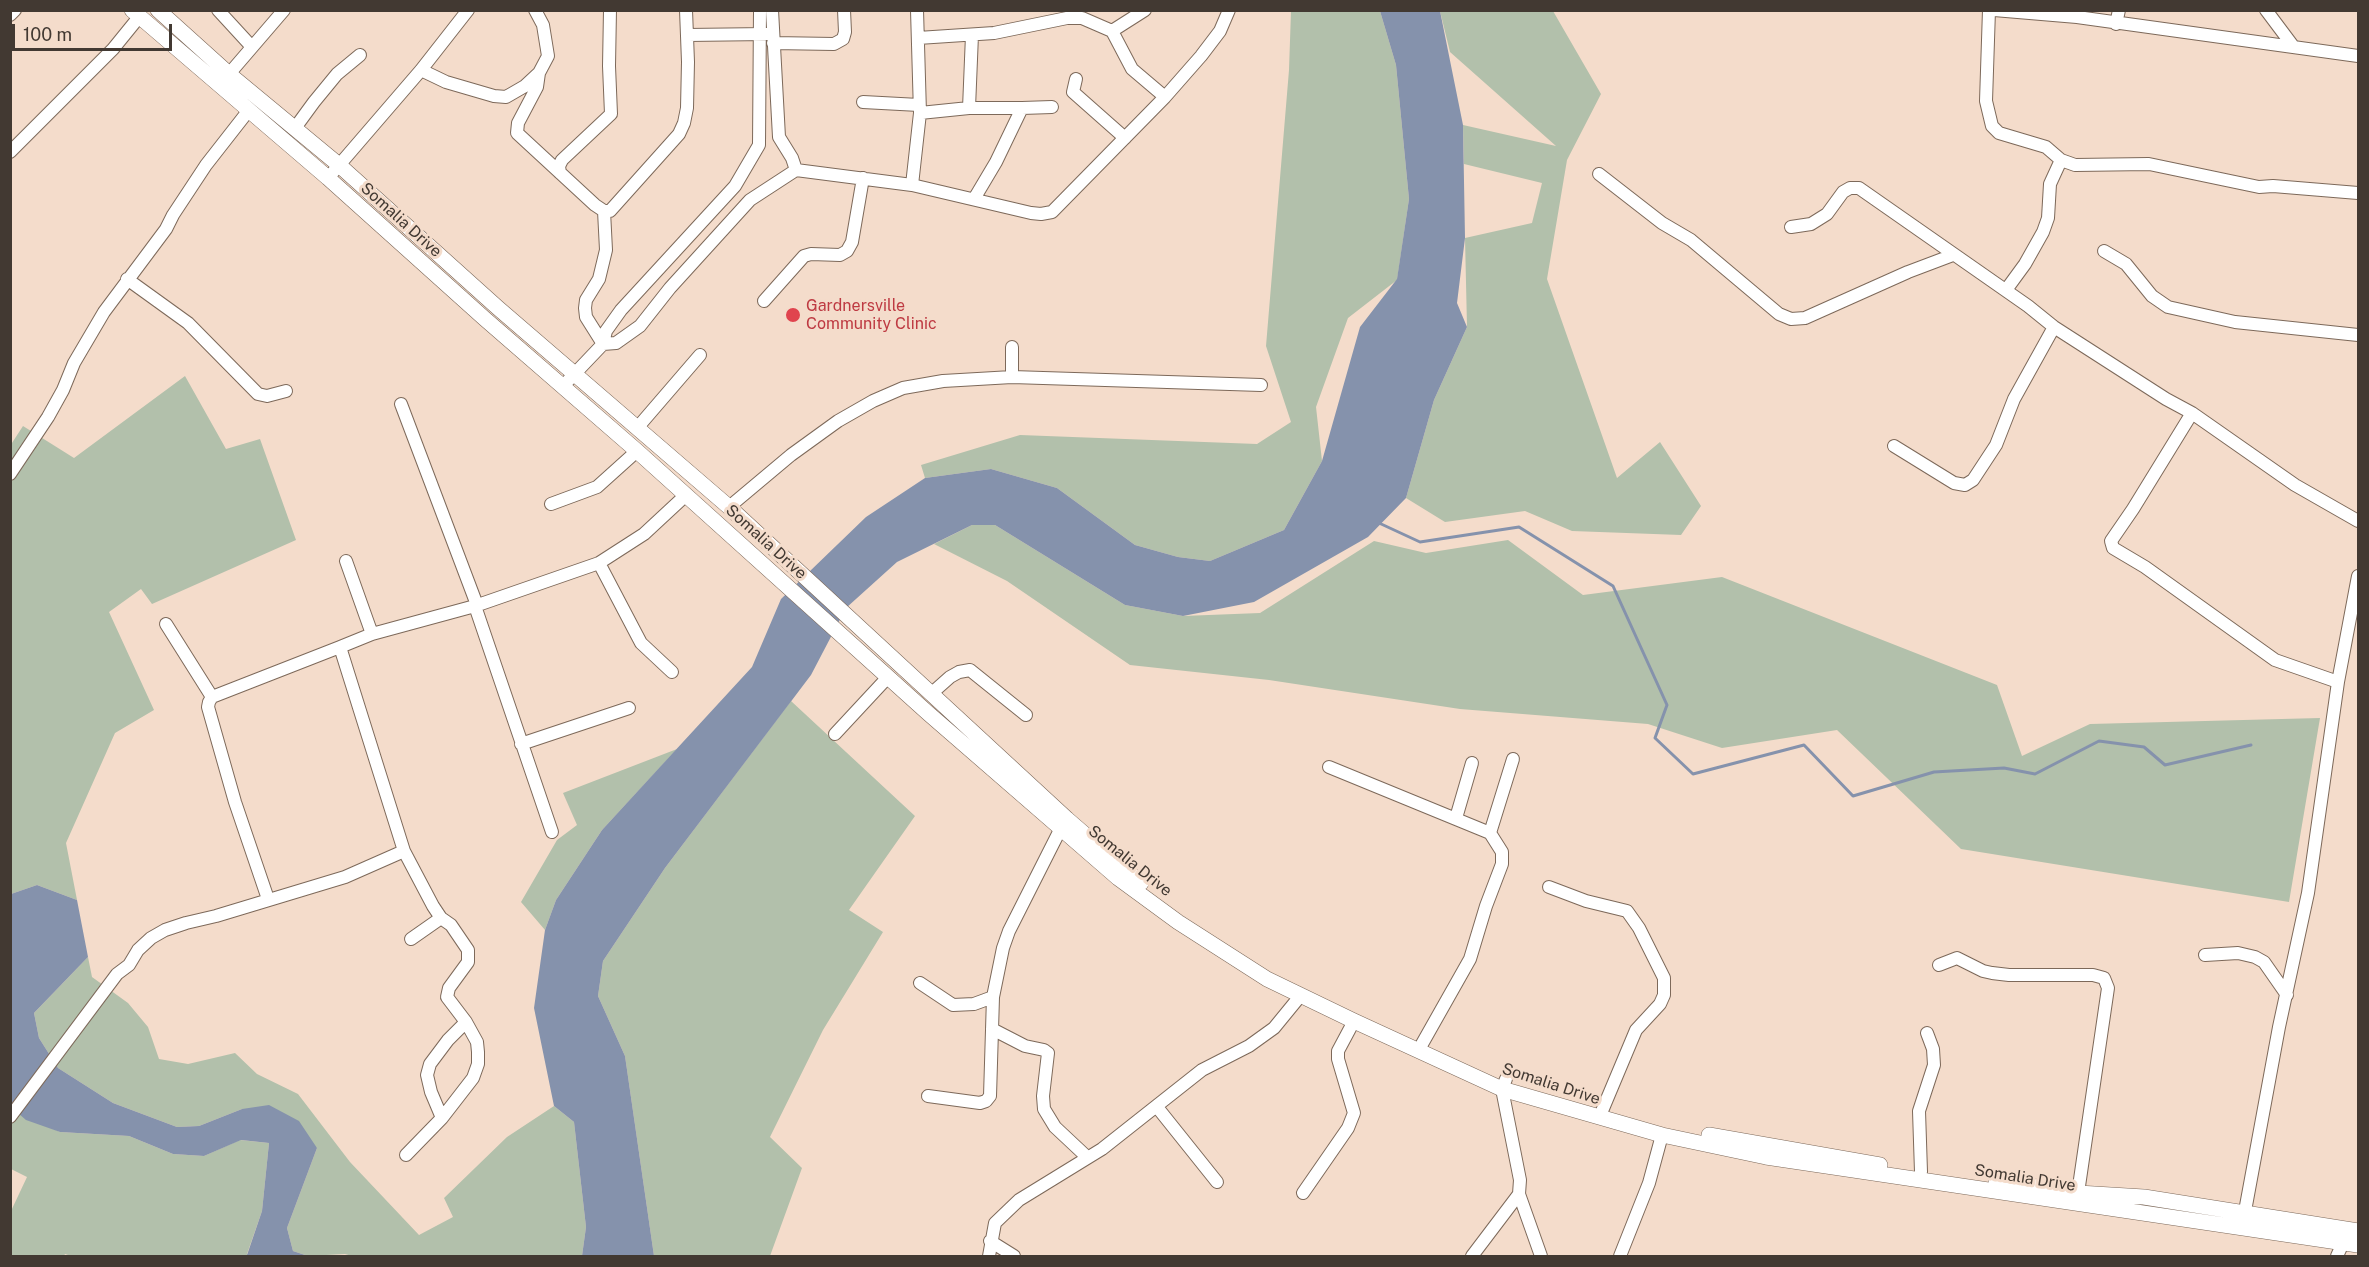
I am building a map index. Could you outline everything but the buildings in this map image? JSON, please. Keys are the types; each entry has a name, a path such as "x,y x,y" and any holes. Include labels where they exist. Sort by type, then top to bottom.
{"main road":[{"name":"Somalia Drive","path":"158,10 229,74 339,165 498,308 729,507 1130,875 1188,918 1264,967 1504,1084 1660,1127 1921,1172 2078,1193 2144,1197 2243,1220 2340,1250 2358,1245"},
{"name":"Somalia Drive","path":"136,14 328,178 638,451 888,677 1118,878 1178,922 1267,979 1354,1021 1504,1084 1662,1135 1766,1157 2104,1209 2358,1231"}],"street":[{"path":"10,15 15,10"},
{"path":"218,10 252,47"},
{"path":"229,74 284,10"},
{"path":"328,178 421,70 468,10"},
{"path":"421,70 446,82 494,96 506,97 525,86 539,73 548,56 543,26 535,10"},
{"path":"560,173 559,166 562,160 611,114 610,10"},
{"path":"604,212 610,211 679,134 684,123 687,108 686,10"},
{"path":"760,10 769,37 779,137 792,158 796,170"},
{"path":"563,386 603,344 606,331 613,320 735,186 759,145 772,10"},
{"path":"687,35 769,37 834,44 843,39 844,10"},
{"path":"912,185 919,109 916,10"},
{"path":"1112,31 1145,10"},
{"path":"603,344 616,343 640,326 670,288 750,200 796,170 912,185 1031,213 1052,212 1165,97 1220,31 1229,10"},
{"path":"1989,10 1986,101 1992,126 1999,133 2046,147 2061,160 2075,165 2149,164 2259,187 2358,193"},
{"path":"1994,10 2077,17 2358,57"},
{"path":"2116,24 2119,10"},
{"path":"2266,10 2293,46"},
{"path":"10,152 113,49 136,14"},
{"path":"918,39 1014,30 1050,16 1082,18 1112,31 1132,69 1165,97"},
{"path":"969,108 972,35"},
{"path":"295,129 337,74 360,56"},
{"path":"539,73 537,87 518,123 517,133 604,212 606,250 599,279 586,300 585,308 586,317 603,344"},
{"path":"1076,79 1072,92 1125,138"},
{"path":"863,102 919,109 1053,107"},
{"path":"974,199 996,162 1022,108"},
{"path":"10,474 48,417 63,390 74,363 127,279 166,229 172,215 206,165 249,110"},
{"path":"759,145 779,137"},
{"path":"2006,290 2025,264 2043,232 2048,218 2050,184 2061,160"},
{"path":"1599,174 1662,223 1691,240 1779,314 1791,319 1814,315 1900,275 1953,255"},
{"path":"764,301 804,256 811,254 840,255 847,251 852,242 863,178"},
{"path":"735,186 750,200"},
{"path":"1791,226 1811,224 1827,214 1843,192 1855,188 2006,290 2054,327 2166,399 2192,413 2295,485 2358,521"},
{"path":"2104,251 2126,264 2152,296 2168,307 2235,322 2358,335"},
{"path":"654,273 670,288"},
{"path":"127,279 188,323 258,394 267,396 286,391"},
{"path":"1894,446 1954,483 1965,485 1972,480 1996,446 2014,399 2054,327"},
{"path":"1012,347 1012,377"},
{"path":"638,427 700,356"},
{"path":"729,507 791,455 838,421 873,401 903,388 933,383 1012,377 1261,386"},
{"path":"401,404 476,606 552,832"},
{"path":"2192,413 2111,541 2113,548 2145,567 2275,660 2338,682"},
{"path":"551,504 597,487 638,451"},
{"path":"268,899 235,802 208,707 212,697 372,634 476,606 599,563 644,534 686,495"},
{"path":"346,561 372,634"},
{"path":"599,563 641,643 672,672"},
{"path":"2243,1220 2306,902 2338,682 2358,576"},
{"path":"166,624 212,697"},
{"path":"340,647 404,851 441,918 451,925 468,950 469,956 468,962 447,991 447,997 466,1022 477,1042 478,1064 474,1078 442,1118 406,1155"},
{"path":"932,693 958,672 970,670 1026,715"},
{"path":"835,734 888,677"},
{"path":"521,744 629,708"},
{"path":"1490,833 1513,759"},
{"path":"1456,818 1472,763"},
{"path":"1329,767 1490,833 1502,852 1502,864 1470,959 1422,1044"},
{"path":"928,1096 980,1103 986,1101 990,1096 993,997 1003,948 1008,932 1061,828"},
{"path":"10,1117 117,974 129,965 144,944 165,930 345,877 404,851"},
{"path":"1549,887 1586,901 1627,911 1639,928 1664,978 1664,995 1660,1004 1636,1030 1602,1111"},
{"path":"411,939 441,918"},
{"path":"2205,955 2238,953 2255,957 2264,962 2287,995"},
{"path":"1939,965 1957,958 1983,971 2001,974 2094,975 2104,978 2108,988 2078,1193"},
{"path":"920,983 953,1005 974,1004 993,997"},
{"path":"989,1257 995,1222 1019,1200 1102,1149 1202,1070 1250,1046 1274,1028 1301,995"},
{"path":"1303,1193 1348,1128 1354,1113 1338,1059 1338,1051 1354,1021"},
{"path":"442,1118 431,1092 428,1075 430,1064 448,1040 466,1022"},
{"path":"992,1029 1024,1046 1048,1053 1042,1096 1044,1110 1049,1121 1087,1157"},
{"path":"1921,1172 1919,1111 1934,1065 1933,1049 1927,1033"},
{"path":"1504,1084 1520,1180 1519,1194 1541,1257"},
{"path":"1157,1107 1217,1182"},
{"path":"1620,1257 1649,1183 1662,1135"},
{"path":"1472,1257 1519,1194"},
{"path":"990,1241 1014,1257"}],"green space":[{"path":"1291,11 1380,11 1396,65 1409,199 1397,280 1348,318 1316,407 1322,461 1284,530 1210,561 1178,557 1135,545 1057,488 991,469 925,478 921,465 1020,435 1257,444 1291,422 1266,346 1289,70"},
{"path":"1440,11 1553,11 1601,94 1567,160 1547,279 1617,478 1660,442 1701,506 1681,535 1572,531 1525,511 1445,522 1406,498 1434,400 1467,327 1465,238 1532,223 1542,183 1464,164 1463,125 1556,146 1450,52"},
{"path":"185,376 226,449 260,439 296,540 152,604 141,589 109,612 154,710 115,733 66,843 77,900 37,885 11,894 10,446 23,426 74,458"},
{"path":"972,525 995,525 1125,605 1183,616 1260,613 1374,541 1426,553 1508,540 1583,595 1722,577 1997,685 2022,756 2090,724 2320,718 2289,902 1961,849 1837,730 1722,748 1648,724 1460,709 1269,680 1130,665 1007,581 934,544"},
{"path":"791,701 915,816 849,910 883,932 823,1030 770,1137 802,1168 770,1256 654,1256 625,1056 598,996 603,961 665,868"},
{"path":"677,749 602,830 556,900 545,930 521,902 557,840 577,825 563,793"},
{"path":"88,957 92,977 128,1003 148,1027 159,1059 188,1064 235,1053 257,1074 298,1094 350,1162 419,1235 453,1217 444,1198 507,1137 554,1106 574,1122 586,1227 582,1256 352,1256 345,1254 308,1256 293,1251 287,1228 317,1148 242,1109 199,1126 177,1127 113,1103 58,1068 39,1038 34,1013"},
{"path":"10,1107 60,1132 129,1136 173,1154 204,1156 240,1140 269,1143 262,1211 247,1254 250,1256 71,1256 65,1254 64,1256 11,1256 11,1211 27,1177 11,1169"}],"water":[{"path":"1380,11 1440,11 1463,125 1465,238 1457,303 1467,327 1434,400 1406,498 1368,537 1254,602 1183,616 1125,605 995,525 972,525 897,562 846,608 811,675 665,868 603,961 598,996 625,1056 654,1256 582,1256 586,1227 574,1122 554,1106 534,1008 545,930 556,900 602,830 752,667 781,599 866,517 925,478 991,469 1057,488 1135,545 1178,557 1210,561 1284,530 1322,461 1360,327 1397,279 1409,199 1396,65"},
{"path":"37,885 77,900 88,957 34,1013 39,1038 58,1068 113,1103 177,1127 199,1126 242,1109 269,1105 299,1121 317,1148 287,1228 293,1251 308,1256 247,1255 262,1211 269,1143 241,1140 204,1156 173,1154 129,1136 60,1132 26,1120 11,1107 11,894"}],"waterway":[{"path":"1379,523 1420,542 1519,527 1613,586 1667,705 1655,738 1693,774 1804,745 1853,796 1934,772 2004,768 2035,774 2099,741 2144,747 2165,765 2251,745"}],"place":[{"name":"Gardnersville Community Clinic","path":"793,315"}]}
